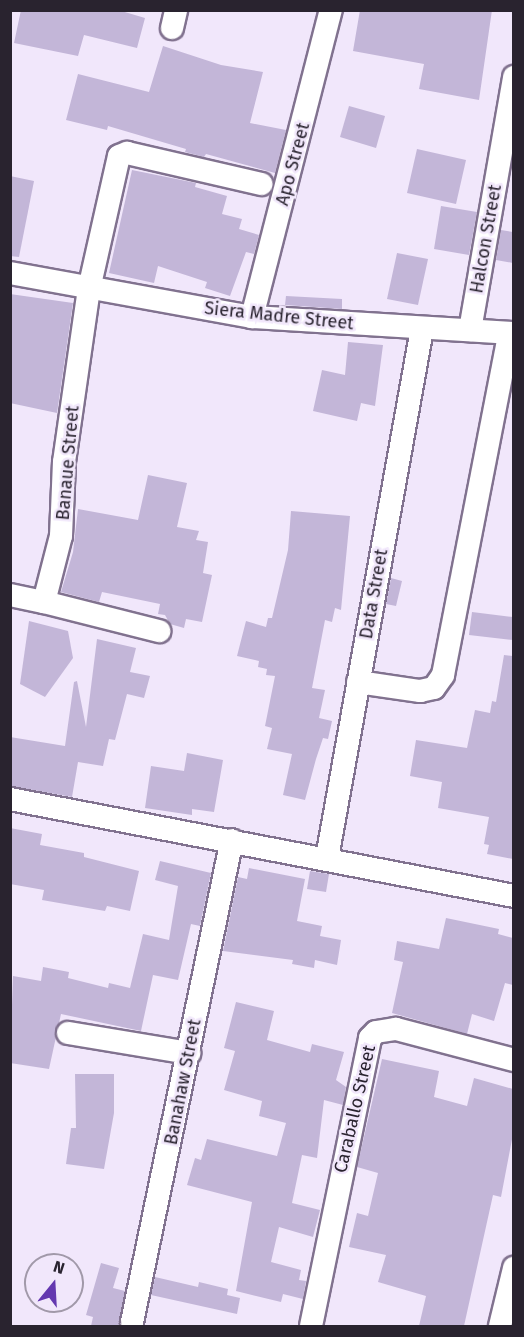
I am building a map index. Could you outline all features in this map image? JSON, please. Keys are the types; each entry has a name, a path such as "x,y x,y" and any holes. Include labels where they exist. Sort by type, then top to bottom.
{"street":[{"name":"Apo Street","path":"252,317 332,10"},
{"name":"Halcon Street","path":"471,330 513,77"},
{"name":"Banaue Street","path":"44,602 61,536 64,462 89,289 119,156 127,153 261,184"},
{"name":"Siera Madre Street","path":"10,273 252,317 511,333"},
{"name":"Data Street","path":"327,858 422,329"},
{"path":"358,682 420,691 434,688 443,675 511,333"},
{"path":"10,595 159,631"},
{"path":"10,799 327,858 513,896"},
{"name":"Banahaw Street","path":"132,1322 232,840"},
{"name":"Caraballo Street","path":"311,1326 370,1038 376,1032 396,1029 513,1060"},
{"path":"68,1033 189,1053"},
{"path":"500,1326 513,1268"}],"building":[{"path":"21,10 118,10 145,18 137,48 84,35 78,56 14,43"},
{"path":"360,10 492,10 479,100 419,89 424,64 353,51"},
{"path":"163,46 221,65 263,72 250,123 286,130 275,173 206,154 204,157 185,152 186,149 108,126 107,130 66,120 78,74 149,92"},
{"path":"349,106 385,116 376,148 340,137"},
{"path":"417,149 466,160 456,204 407,193"},
{"path":"132,170 196,183 195,187 227,196 222,214 242,219 239,229 259,235 254,254 246,252 230,296 205,288 207,282 158,266 154,283 109,273"},
{"path":"10,176 34,181 19,257 10,256"},
{"path":"441,206 477,212 469,255 434,249"},
{"path":"501,230 513,232 513,263 496,260"},
{"path":"397,253 428,259 418,305 387,299"},
{"path":"10,294 73,303 57,413 10,403"},
{"path":"286,296 342,299 342,309 285,305"},
{"path":"348,342 383,345 375,406 361,403 357,421 313,411 322,370 345,375"},
{"path":"148,475 187,483 177,527 199,531 196,540 208,542 203,573 212,575 202,622 186,619 184,628 170,624 165,615 158,614 160,604 102,592 99,602 61,592 73,552 78,509 138,520"},
{"path":"291,511 350,516 341,610 335,608 332,622 325,620 312,688 325,690 319,718 332,721 328,739 323,738 305,800 283,795 292,754 267,749 272,728 265,726 275,676 266,675 267,669 258,667 259,661 237,656 246,621 266,627 268,618 272,618 288,550"},
{"path":"391,578 402,581 396,606 386,604"},
{"path":"472,612 513,617 513,640 469,635"},
{"path":"29,621 68,631 73,658 45,697 20,684"},
{"path":"97,639 136,648 130,672 150,676 144,698 127,694 115,740 109,739 103,766 78,762 72,797 10,786 10,737 65,746 74,682 77,681 86,727"},
{"path":"504,655 513,656 513,859 487,854 489,845 484,844 489,817 438,808 442,782 410,776 416,740 467,748 475,710 490,713 492,701 496,702"},
{"path":"187,753 223,760 214,812 192,809 192,815 145,808 151,766 184,771"},
{"path":"10,828 42,834 40,845 84,853 84,857 139,871 130,911 107,906 105,911 42,900 44,890 10,884"},
{"path":"160,861 211,873 200,926 191,924 178,980 153,975 141,1031 61,1014 49,1069 10,1063 13,976 41,981 43,967 69,972 68,978 108,988 109,983 130,988 143,934 169,940 178,886 155,880"},
{"path":"249,868 305,879 297,921 322,926 320,936 341,940 337,965 315,960 314,968 292,964 293,960 223,951 238,877 247,879"},
{"path":"310,871 329,874 326,892 307,889"},
{"path":"446,918 499,929 498,934 513,938 513,985 505,983 494,1021 472,1014 467,1034 392,1013 403,962 394,960 397,941 439,949"},
{"path":"236,1002 274,1011 267,1040 310,1052 312,1044 344,1052 336,1080 346,1087 343,1105 324,1100 317,1158 302,1155 292,1203 320,1210 313,1237 279,1227 271,1262 301,1270 299,1280 306,1281 303,1299 283,1294 281,1302 236,1291 252,1202 187,1185 195,1158 201,1160 207,1139 277,1156 286,1123 259,1116 262,1101 224,1090 235,1051 224,1048"},
{"path":"382,1059 439,1071 434,1097 467,1106 474,1078 513,1089 513,1134 501,1197 493,1195 464,1326 419,1326 426,1296 378,1282 386,1255 349,1247 357,1213 368,1216 378,1173 357,1167"},
{"path":"75,1074 114,1074 114,1113 104,1169 66,1164 71,1128 76,1128"},
{"path":"101,1263 119,1268 113,1288 125,1291 119,1326 91,1326 93,1317 86,1315"},
{"path":"155,1277 198,1287 199,1282 228,1289 227,1295 240,1298 237,1314 151,1295"}]}
